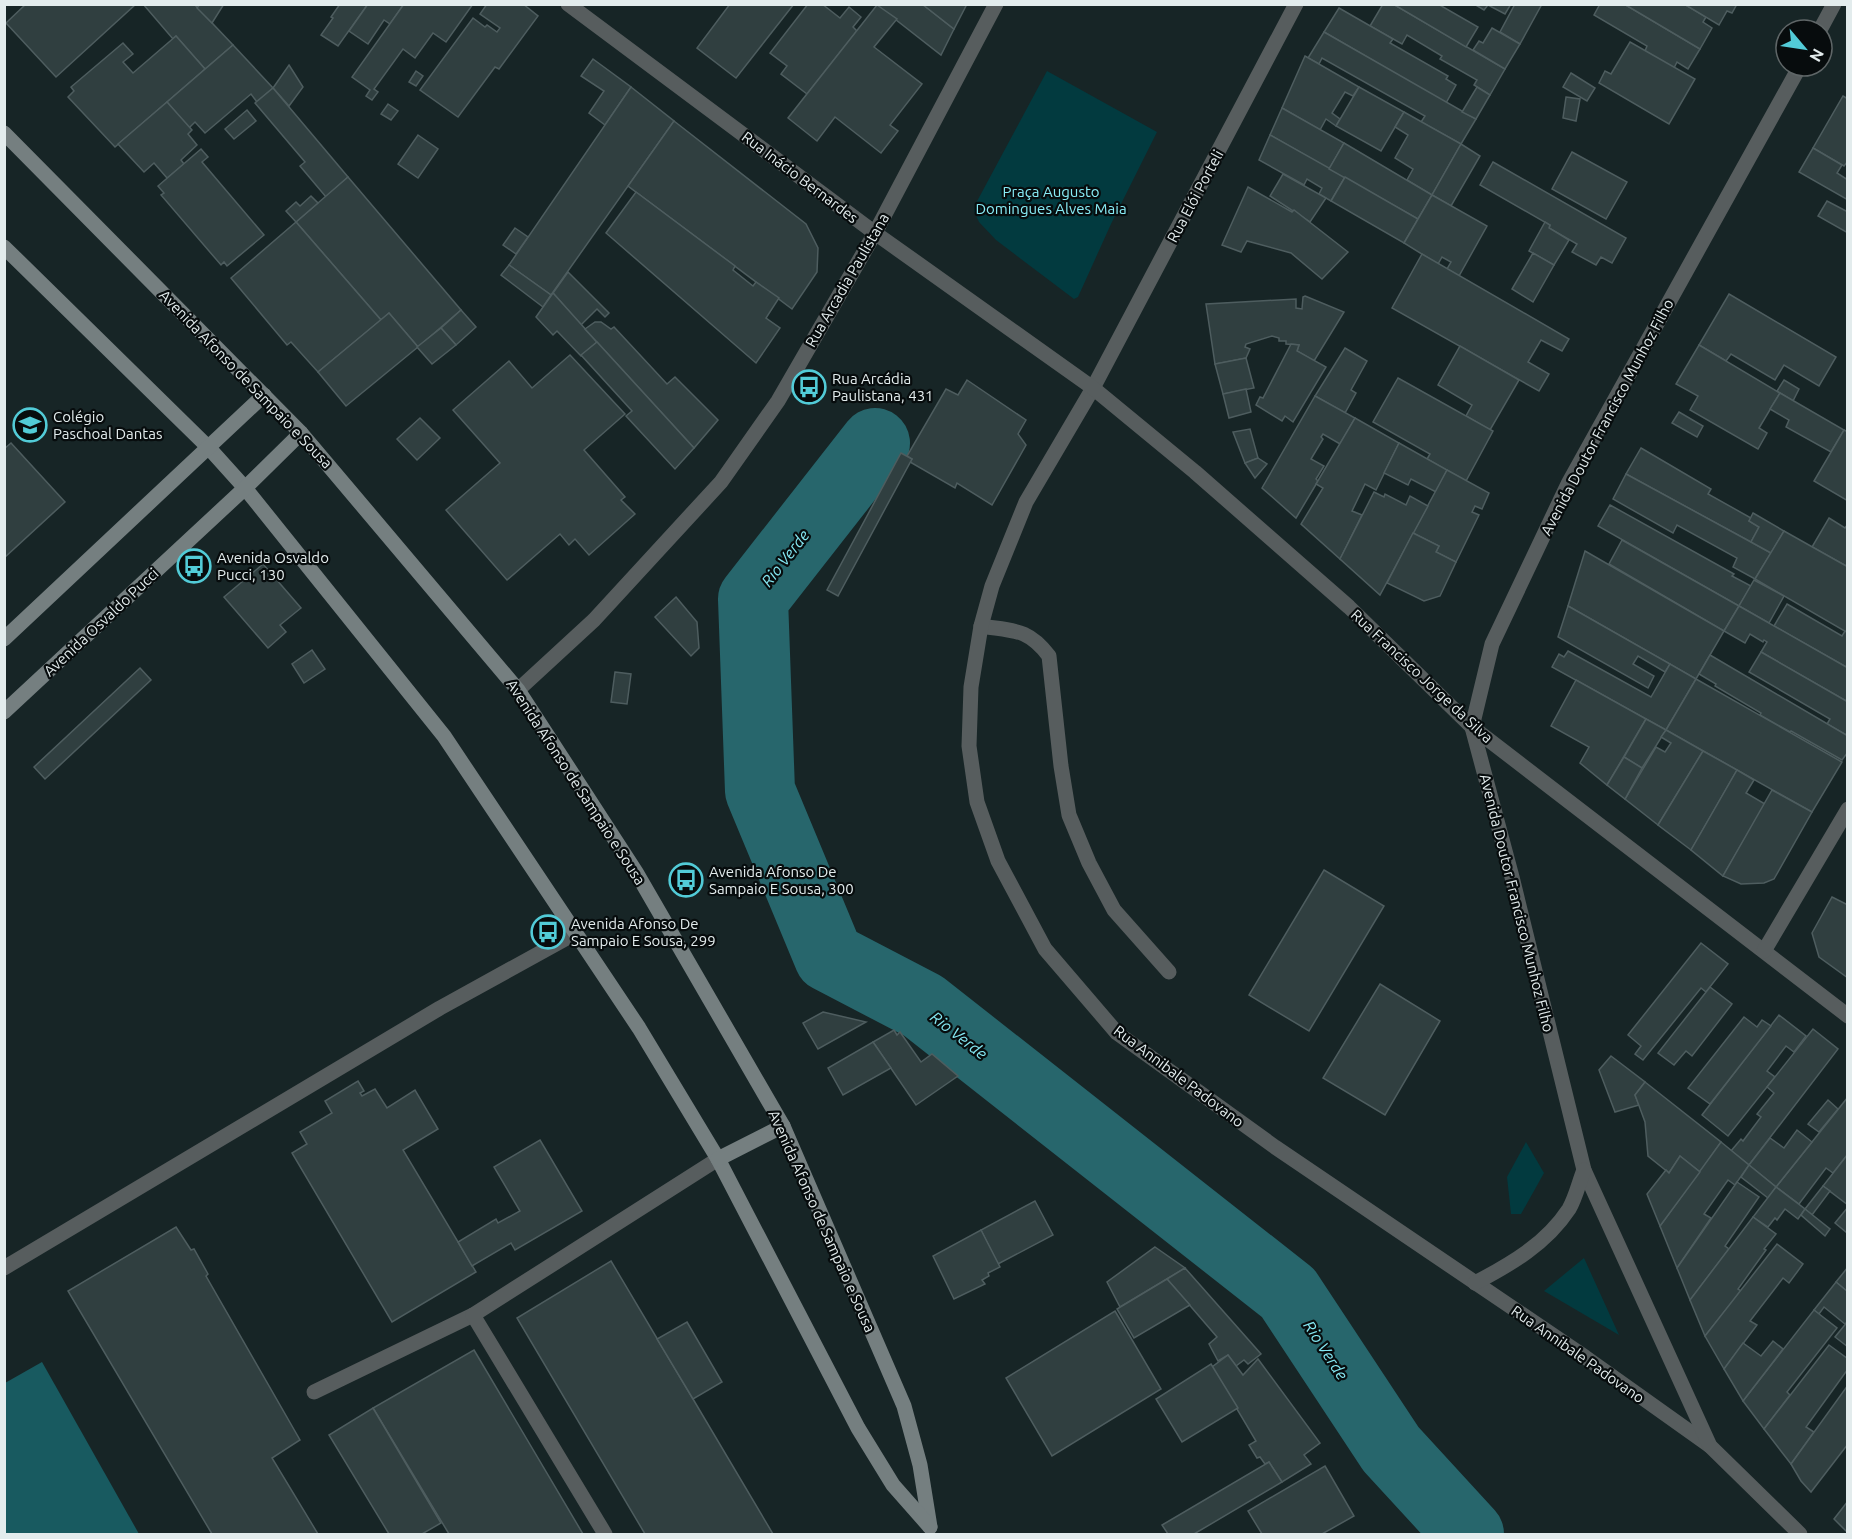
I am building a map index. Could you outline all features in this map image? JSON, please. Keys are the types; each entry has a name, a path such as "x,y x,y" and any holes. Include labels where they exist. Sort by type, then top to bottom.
{"main road":[{"name":"Avenida Afonso de Sampaio e Sousa","path":"4,133 301,433 518,690 636,872 783,1126 904,1406 920,1465 932,1531"},
{"name":"Avenida Afonso de Sampaio e Sousa","path":"4,247 209,448 245,488 444,736 639,1028 718,1159 858,1428 892,1485 932,1531"},
{"path":"4,639 264,395"},
{"name":"Avenida Osvaldo Pucci","path":"4,712 301,433"},
{"path":"718,1159 783,1126"}],"street":[{"name":"Rua Inácio Bernardes","path":"568,4 875,233 1093,388"},
{"name":"Rua Arcadia Paulistana","path":"518,690 594,620 721,482 778,400 875,233 996,4"},
{"name":"Rua Elói Porteli","path":"1093,388 1296,4"},
{"path":"1826,18 1834,4"},
{"name":"Avenida Doutor Francisco Munhoz Filho","path":"1793,78 1568,484 1492,644 1472,727 1512,877 1584,1170 1710,1446 1800,1534"},
{"name":"Rua Annibale Padovano","path":"1093,388 1026,502 992,586 981,626 971,687 969,746 977,802 998,861 1045,949 1117,1033 1275,1147 1710,1446"},
{"name":"Rua Francisco Jorge da Silva","path":"1093,388 1195,472 1349,607 1472,727 1848,1016"},
{"path":"981,626 1023,632 1039,642 1050,656 1061,766 1069,815 1089,863 1114,910 1169,972"},
{"path":"1764,951 1848,809"},
{"path":"4,1268 440,1008 576,933"},
{"path":"314,1392 473,1315 718,1159"},
{"path":"1475,1283 1512,1263 1542,1240 1569,1208 1584,1170"},
{"path":"473,1315 605,1534"}],"green space":[{"name":"Praça Augusto Domingues Alves Maia","path":"1047,71 1157,132 1078,297 1074,299 996,240 979,222 974,211 975,205"},
{"path":"1526,1142 1544,1173 1521,1214 1511,1214 1507,1177"},
{"path":"1584,1258 1619,1335 1544,1291"}],"shaded area":[{"path":"42,1362 139,1534 5,1534 5,1383"}],"building":[{"path":"26,4 136,4 56,77 6,23"},
{"path":"143,4 194,4 233,45 205,69 176,36 173,39"},
{"path":"200,4 224,4 212,23 197,8"},
{"path":"340,4 368,4 338,46 321,35"},
{"path":"368,4 404,4 390,24 384,20 368,44 349,31"},
{"path":"404,4 473,4 446,42 433,33 415,58 403,49 374,89 378,92 372,100 366,96 370,90 352,77"},
{"path":"487,4 523,4 538,16 499,69 495,67 458,117 420,90 473,18 497,32 500,28 480,14"},
{"path":"730,4 794,4 736,78 697,48"},
{"path":"808,4 822,4 840,18 849,7 861,17 853,27 857,31 807,94 781,74 787,66 770,53"},
{"path":"922,4 954,29 941,55 877,5"},
{"path":"922,4 967,4 954,29"},
{"path":"1383,4 1393,4 1505,69 1490,95 1474,85 1477,80 1440,59 1442,56 1407,35 1402,44 1370,26"},
{"path":"1393,4 1438,4 1478,27 1466,47"},
{"path":"1474,4 1511,4 1505,14 1488,5 1484,10"},
{"path":"1515,4 1542,4 1520,44 1500,32"},
{"path":"1600,4 1624,4 1700,49 1688,69 1677,62 1674,68 1645,51 1647,46 1594,15"},
{"path":"1624,4 1684,4 1706,17 1703,22 1712,28 1700,49"},
{"path":"1684,4 1737,4 1732,13 1727,11 1719,25"},
{"path":"877,5 897,19 874,47 922,84 890,125 898,131 881,153 835,117 817,141 788,118"},
{"path":"1339,8 1393,39 1390,43 1448,76 1446,79 1456,85 1446,103 1324,32"},
{"path":"1492,28 1520,44 1505,69 1473,50 1479,41 1483,43"},
{"path":"1324,32 1476,119 1461,144 1421,122 1425,116 1322,58 1319,64 1308,58"},
{"path":"176,36 205,69 115,147 68,97 74,91 71,87 123,43 133,54 123,62 133,73"},
{"path":"1630,42 1695,79 1669,124 1599,83 1605,71 1611,74"},
{"path":"233,45 273,88 257,102 251,94 205,133 195,122 189,128 167,102"},
{"path":"1305,56 1359,87 1353,96 1345,92 1332,113 1340,119 1336,126 1326,119 1320,130 1282,108"},
{"path":"593,59 631,87 605,125 589,113 604,91 581,76"},
{"path":"289,65 303,87 289,106 273,88"},
{"path":"416,71 423,76 416,86 409,82"},
{"path":"1571,73 1595,88 1587,101 1563,87"},
{"path":"631,87 674,121 551,295 509,265"},
{"path":"1359,87 1404,112 1381,151 1336,126"},
{"path":"1477,87 1490,95 1476,119 1462,112"},
{"path":"273,88 348,177 326,197 300,166 305,162 255,103"},
{"path":"1843,96 1848,99 1848,161 1844,166 1813,148"},
{"path":"1566,97 1580,99 1576,121 1563,118"},
{"path":"167,102 192,130 188,134 197,145 181,160 184,164 167,178 154,163 144,172 118,144"},
{"path":"388,104 398,111 391,120 381,114"},
{"path":"1282,108 1344,143 1329,169 1270,135"},
{"path":"247,110 256,121 234,139 225,129"},
{"path":"1404,112 1461,144 1432,195 1407,180 1413,169 1395,158 1408,135 1395,127"},
{"path":"674,121 806,224 818,248 817,272 792,309 628,186"},
{"path":"418,135 438,149 418,178 398,164"},
{"path":"1270,135 1345,177 1331,201 1319,194 1322,188 1307,179 1304,185 1259,160"},
{"path":"1344,143 1432,195 1418,219 1329,169"},
{"path":"1461,144 1480,156 1451,206 1432,195"},
{"path":"1813,148 1842,165 1837,173 1848,180 1848,200 1799,172"},
{"path":"201,149 208,157 202,162 264,235 227,266 224,262 221,265 161,195 164,193 158,186"},
{"path":"1572,152 1627,182 1606,219 1552,189"},
{"path":"1493,162 1626,238 1612,263 1601,257 1596,265 1572,252 1577,244 1549,228 1550,225 1480,185"},
{"path":"1283,174 1326,198 1310,222 1270,196"},
{"path":"348,177 461,310 418,347 389,313 381,320 296,222"},
{"path":"1345,177 1418,219 1404,243 1331,201"},
{"path":"1248,187 1292,212 1294,210 1348,252 1322,279 1291,253 1247,241 1241,252 1222,245"},
{"path":"636,192 735,266 733,270 753,286 756,282 779,298 766,318 780,328 756,363 606,233"},
{"path":"1432,195 1487,226 1459,276 1447,269 1451,262 1442,257 1438,264 1404,243"},
{"path":"311,196 318,203 296,222 286,211 296,202 300,206"},
{"path":"1827,201 1848,212 1848,233 1818,216"},
{"path":"296,222 381,320 318,372 291,342 287,345 231,278"},
{"path":"1545,222 1550,225 1549,228 1569,240 1554,265 1529,251"},
{"path":"515,228 528,237 516,254 503,245"},
{"path":"1533,253 1554,265 1533,302 1512,289"},
{"path":"1422,254 1569,339 1562,351 1541,340 1528,362 1549,374 1539,391 1392,308"},
{"path":"509,265 551,295 543,307 501,275"},
{"path":"568,272 609,313 605,317 597,309 581,325 553,293"},
{"path":"553,293 597,342 581,356 557,331 553,335 536,317"},
{"path":"1729,294 1836,357 1819,386 1784,365 1775,380 1731,354 1726,361 1699,345"},
{"path":"1305,296 1344,312 1314,361 1297,351 1299,345 1286,344 1286,341 1279,341 1279,338 1272,336 1246,344 1245,347 1250,349 1246,358 1215,364 1206,304 1296,299 1296,308 1302,309"},
{"path":"461,310 476,327 456,345 441,328"},
{"path":"389,313 418,347 346,406 318,372"},
{"path":"595,322 601,322 611,329 614,327 667,384 675,377 718,420 694,448 585,329"},
{"path":"441,328 456,345 432,364 417,347"},
{"path":"597,342 694,448 675,469 626,416 632,411 581,355"},
{"path":"1291,344 1299,345 1297,351 1326,367 1293,422 1285,416 1282,421 1256,405 1260,397 1263,398"},
{"path":"1699,345 1780,393 1759,428 1767,433 1758,449 1690,410 1698,396 1676,384"},
{"path":"1460,346 1519,380 1490,430 1466,416 1472,405 1438,385"},
{"path":"1345,348 1367,361 1351,390 1356,393 1345,413 1315,396"},
{"path":"570,355 625,414 584,450 625,497 621,500 635,514 589,555 575,539 569,545 560,534 507,580 446,510 500,463 453,410 509,361 532,388"},
{"path":"1246,358 1254,388 1223,394 1215,364"},
{"path":"1398,378 1493,431 1466,481 1427,459 1430,454 1373,422"},
{"path":"967,380 1026,420 1018,434 1026,445 992,505 957,483 955,488 910,462 912,459 907,456 946,389 958,395"},
{"path":"1784,380 1799,389 1793,401 1777,391"},
{"path":"1246,389 1251,412 1229,418 1223,394"},
{"path":"1780,393 1844,430 1831,452 1786,427 1789,420 1770,409"},
{"path":"1315,396 1355,418 1340,444 1323,434 1321,437 1323,439 1311,459 1324,466 1316,479 1318,481 1296,518 1262,488"},
{"path":"1679,412 1703,426 1697,437 1672,423"},
{"path":"420,418 440,438 417,460 397,439"},
{"path":"1355,418 1399,443 1376,490 1365,484 1352,511 1362,515 1340,559 1301,524 1323,488 1316,484"},
{"path":"1250,429 1258,458 1245,463 1233,432"},
{"path":"1844,430 1848,432 1848,501 1814,481"},
{"path":"11,443 65,502 4,558 4,449"},
{"path":"1399,443 1447,470 1436,492 1411,479 1408,485 1384,473"},
{"path":"1641,448 1711,489 1708,494 1751,518 1749,521 1759,527 1751,542 1626,474"},
{"path":"901,453 912,459 838,596 827,590"},
{"path":"1258,458 1267,464 1255,478 1245,463"},
{"path":"1447,470 1489,493 1482,509 1475,506 1472,512 1479,515 1456,562 1436,552 1439,546 1413,533"},
{"path":"1626,474 1771,553 1755,579 1733,567 1737,558 1677,525 1673,533 1613,499"},
{"path":"1374,492 1384,497 1385,494 1406,505 1410,496 1428,506 1380,595 1340,559"},
{"path":"1610,505 1734,574 1732,576 1751,586 1739,606 1598,526"},
{"path":"1753,513 1784,531 1771,553 1751,542 1759,527 1749,521"},
{"path":"1829,518 1845,528 1848,524 1848,567 1812,547"},
{"path":"1784,531 1848,567 1848,633 1755,579"},
{"path":"1413,533 1439,546 1436,552 1456,562 1440,596 1424,601 1387,583"},
{"path":"1622,540 1739,606 1724,631 1609,564"},
{"path":"1585,551 1724,631 1696,679 1568,606"},
{"path":"263,564 301,608 280,625 286,632 268,648 224,597"},
{"path":"1754,580 1784,596 1769,623 1739,606"},
{"path":"676,597 697,622 699,648 691,656 655,617"},
{"path":"1787,604 1842,636 1845,631 1848,633 1848,668 1774,626"},
{"path":"1568,606 1670,664 1665,672 1638,656 1633,664 1654,676 1648,688 1558,637"},
{"path":"1739,606 1848,668 1848,702 1761,652 1767,642 1764,640 1763,642 1750,634 1745,643 1724,631"},
{"path":"312,650 325,669 304,683 292,664"},
{"path":"1568,651 1651,697 1670,664 1696,679 1666,730 1552,667 1559,654 1564,657"},
{"path":"1761,652 1848,702 1848,736 1827,724 1830,719 1749,672"},
{"path":"1710,655 1848,736 1848,752 1842,760 1760,715 1761,713 1715,686 1716,684 1699,674"},
{"path":"140,668 151,680 45,779 34,767"},
{"path":"615,672 631,674 627,704 611,702"},
{"path":"1696,679 1842,762 1812,812 1666,730"},
{"path":"1576,680 1646,719 1607,785 1580,763 1589,747 1551,726"},
{"path":"1646,719 1666,730 1642,768 1624,757"},
{"path":"1666,730 1703,751 1658,825 1625,799 1656,747 1665,752 1671,743 1661,737"},
{"path":"1703,751 1737,770 1691,850 1658,825"},
{"path":"1624,757 1642,768 1625,799 1607,785"},
{"path":"1737,770 1754,780 1746,793 1765,804 1723,876 1691,850"},
{"path":"1772,790 1812,812 1774,879 1764,883 1741,884 1723,876"},
{"path":"1324,870 1384,906 1309,1031 1249,995"},
{"path":"1832,897 1848,905 1848,978 1819,957 1812,933"},
{"path":"1701,943 1728,964 1706,992 1701,988 1643,1060 1635,1054 1641,1046 1628,1035"},
{"path":"1380,984 1440,1021 1385,1115 1323,1078"},
{"path":"1710,987 1732,1004 1692,1056 1686,1051 1674,1065 1658,1053"},
{"path":"823,1012 866,1022 818,1049 803,1023"},
{"path":"1779,1015 1806,1036 1794,1052 1786,1046 1767,1071 1775,1077 1728,1136 1702,1115"},
{"path":"1744,1017 1757,1027 1762,1020 1771,1026 1710,1104 1688,1088"},
{"path":"1813,1029 1838,1049 1749,1165 1731,1151 1741,1139 1743,1141 1761,1117 1757,1114 1774,1093 1767,1087"},
{"path":"894,1030 897,1035 900,1032 921,1062 932,1054 958,1076 916,1105 873,1042"},
{"path":"873,1042 891,1068 843,1095 828,1068"},
{"path":"1611,1056 1645,1082 1635,1095 1639,1105 1615,1112 1599,1070"},
{"path":"358,1081 364,1091 360,1093 362,1096 375,1089 387,1108 415,1090 438,1129 403,1150 476,1272 392,1322 292,1153 307,1144 300,1132 332,1113 325,1101"},
{"path":"1645,1082 1721,1142 1700,1172 1680,1156 1669,1173 1648,1156 1645,1122 1635,1095"},
{"path":"1848,1097 1848,1154 1833,1173 1826,1168 1799,1204 1776,1187"},
{"path":"1828,1100 1838,1109 1819,1132 1808,1124"},
{"path":"1797,1130 1812,1142 1776,1187 1749,1165 1770,1138 1784,1148"},
{"path":"540,1140 582,1211 515,1250 511,1243 472,1266 458,1242 496,1219 498,1223 520,1211 494,1167"},
{"path":"1721,1142 1749,1165 1735,1185 1728,1180 1704,1214 1711,1218 1677,1268 1660,1226"},
{"path":"1848,1154 1848,1205 1823,1186"},
{"path":"1680,1156 1700,1172 1660,1226 1647,1194 1666,1170 1669,1173"},
{"path":"1749,1165 1776,1187 1768,1198 1741,1177"},
{"path":"1737,1182 1759,1197 1725,1246 1729,1249 1690,1300 1677,1268"},
{"path":"1823,1186 1830,1191 1812,1215 1805,1209"},
{"path":"1776,1187 1805,1209 1798,1219 1785,1209 1768,1227 1753,1217"},
{"path":"1035,1201 1053,1235 998,1264 981,1230"},
{"path":"1848,1207 1848,1231 1846,1232 1835,1223"},
{"path":"1805,1209 1830,1229 1825,1236 1801,1215"},
{"path":"1753,1217 1776,1234 1738,1289 1741,1291 1705,1336 1690,1300"},
{"path":"176,1227 191,1250 194,1249 208,1274 206,1276 300,1440 272,1458 318,1534 212,1534 68,1291"},
{"path":"981,1230 1000,1267 988,1273 989,1276 982,1280 985,1284 954,1299 933,1256"},
{"path":"1777,1244 1803,1264 1789,1283 1783,1278 1750,1321 1757,1325 1724,1369 1705,1336"},
{"path":"1155,1247 1185,1268 1120,1307 1107,1282"},
{"path":"611,1261 773,1534 645,1534 517,1318"},
{"path":"1848,1267 1848,1292 1836,1282"},
{"path":"1185,1268 1261,1354 1248,1364 1244,1360 1236,1366 1228,1355 1218,1361 1209,1344 1217,1337 1167,1279"},
{"path":"1167,1279 1190,1305 1134,1338 1117,1309"},
{"path":"1836,1282 1848,1292 1848,1321 1845,1324 1824,1307 1819,1314 1814,1310"},
{"path":"1814,1310 1837,1328 1787,1392 1790,1395 1764,1429 1743,1401"},
{"path":"1115,1311 1161,1389 1052,1456 1006,1378"},
{"path":"1848,1321 1848,1347 1835,1337"},
{"path":"687,1322 722,1382 693,1399 657,1339"},
{"path":"1773,1341 1783,1349 1743,1401 1724,1369 1743,1343 1761,1356"},
{"path":"1829,1345 1848,1359 1848,1369 1806,1427 1814,1432 1791,1464 1764,1429"},
{"path":"474,1350 583,1534 449,1534 373,1408"},
{"path":"1228,1355 1243,1375 1258,1359 1320,1443 1304,1455 1311,1464 1282,1482 1269,1462 1265,1464 1260,1457 1257,1458 1249,1445 1256,1441 1212,1367"},
{"path":"1211,1364 1238,1408 1182,1442 1156,1399"},
{"path":"1848,1385 1848,1444 1811,1492 1791,1464"},
{"path":"373,1408 441,1523 422,1534 389,1534 329,1435"},
{"path":"1269,1462 1282,1482 1194,1534 1168,1534 1162,1525"},
{"path":"1325,1466 1354,1516 1322,1534 1262,1534 1248,1511"},
{"path":"1848,1501 1848,1533 1834,1519"}],"waterway":[{"name":"Rio Verde","path":"875,443 753,599 760,791 829,957 923,1006 1288,1293 1391,1449 1469,1534"}],"place":[{"name":"Rua Arcádia Paulistana, 431","path":"809,387"},
{"name":"Colégio Paschoal Dantas","path":"30,425"},
{"name":"Avenida Osvaldo Pucci, 130","path":"194,566"},
{"name":"Avenida Afonso De Sampaio E Sousa, 300","path":"686,880"},
{"name":"Avenida Afonso De Sampaio E Sousa, 299","path":"548,932"}]}
